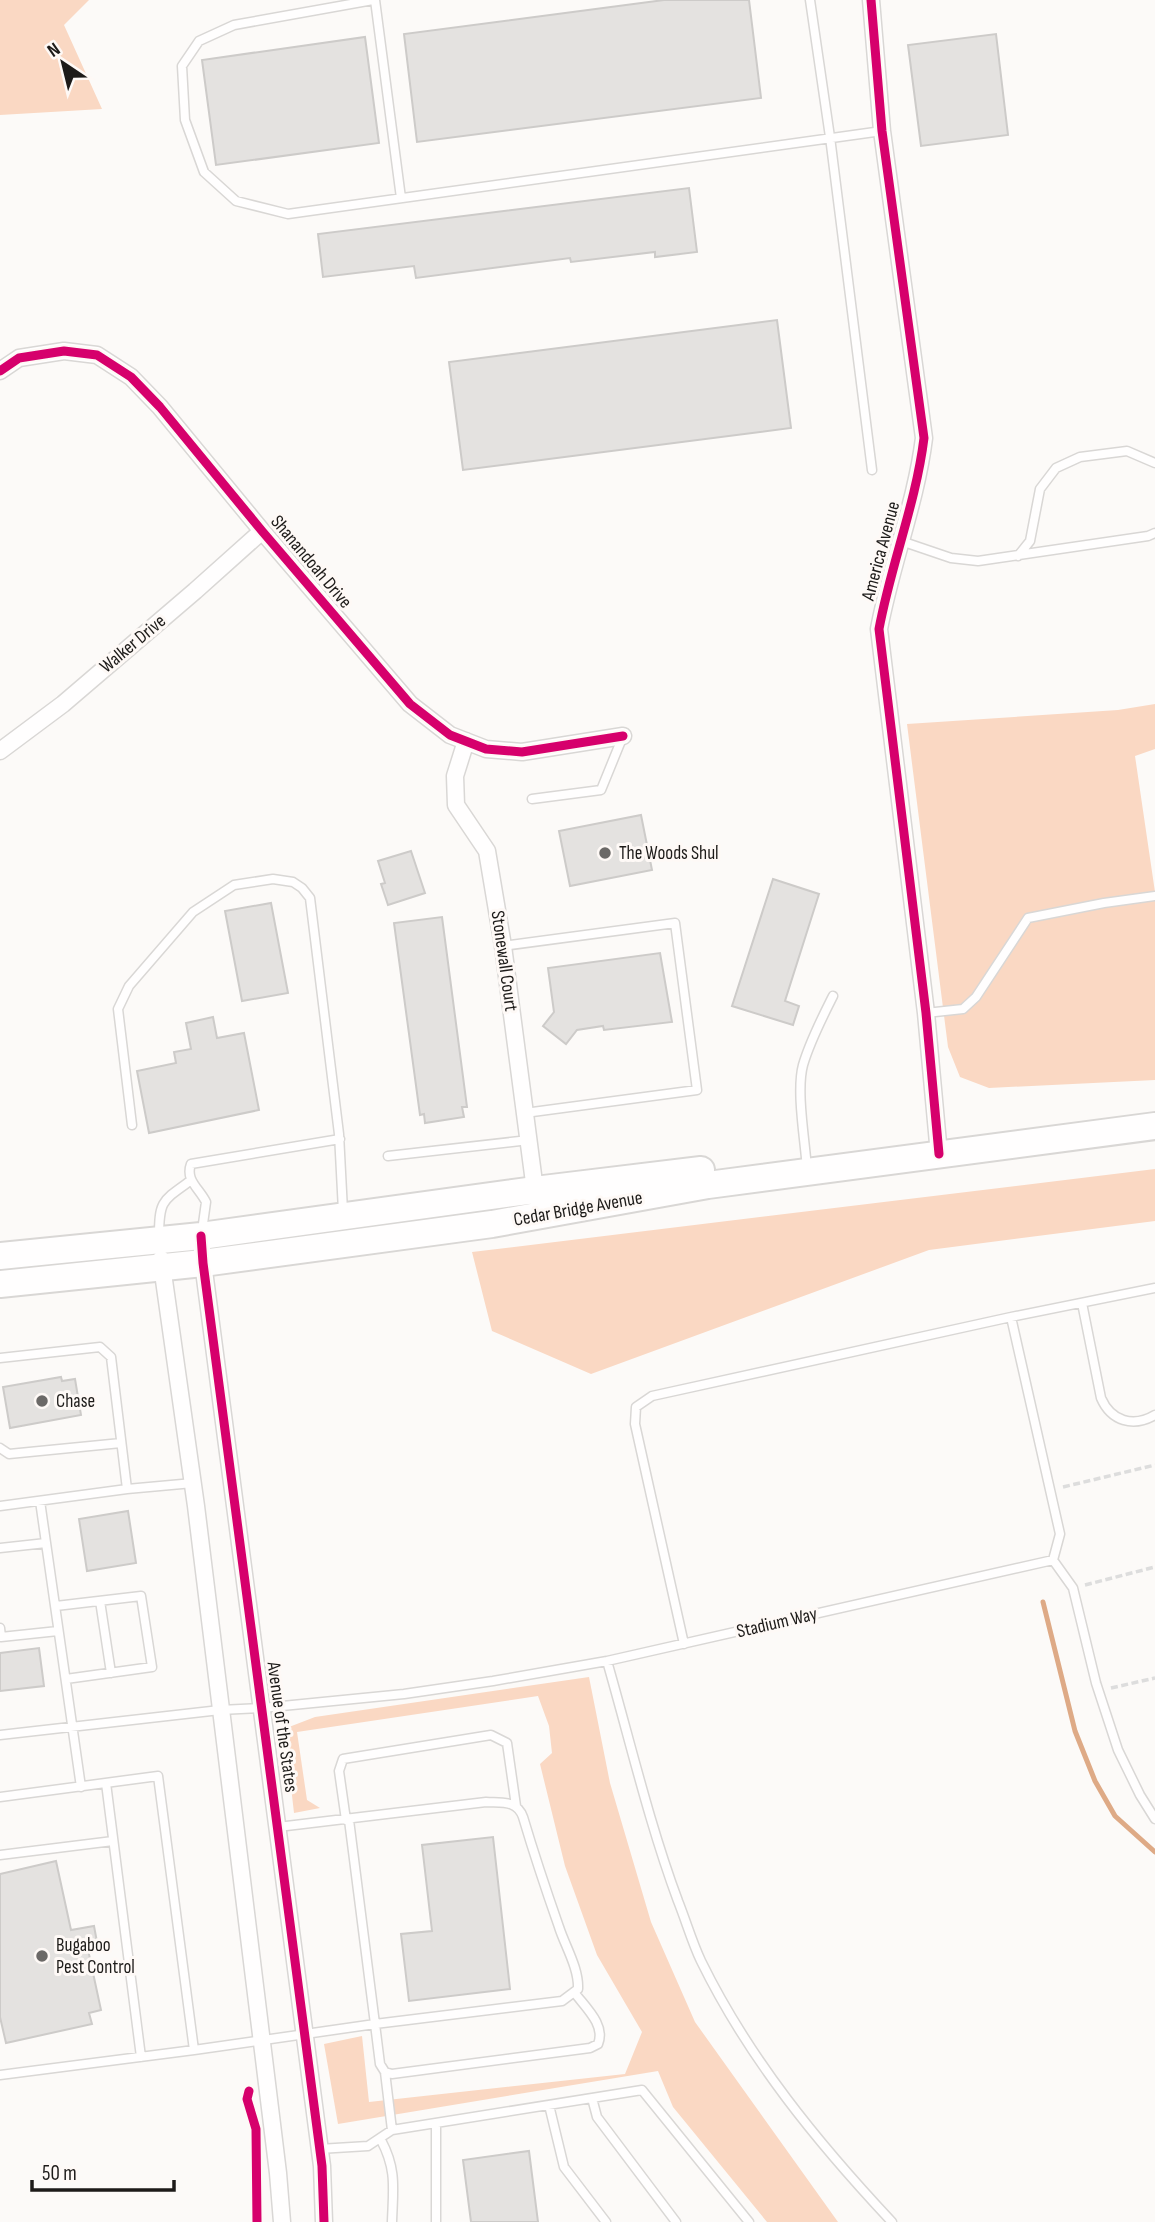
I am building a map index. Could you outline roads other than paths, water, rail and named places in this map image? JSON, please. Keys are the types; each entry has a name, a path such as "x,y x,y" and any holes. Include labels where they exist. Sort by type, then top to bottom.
{"main road":[{"name":"Cedar Bridge Avenue","path":"0,1284 203,1263 492,1224 708,1185 1155,1126"},
{"path":"0,1256 201,1236 705,1169 769,1177"}],"street":[{"name":"America Avenue","path":"871,0 882,131 924,438 919,476 888,582 879,629 926,1013 939,1154"},
{"name":"Shanandoah Drive","path":"0,372 19,358 64,351 97,355 131,377 160,407 410,704 450,735 486,749 522,752 623,736"},
{"name":"Walker Drive","path":"0,751 55,711 262,531"},
{"name":"Stonewall Court","path":"466,741 455,776 456,805 487,852 503,946 535,1190"},
{"name":"Avenue of the States","path":"201,1236 305,2036 319,2149 324,2222"},
{"path":"159,1240 262,2041 282,2222"}],"lane":[{"path":"401,198 374,0 234,25 199,41 182,66 185,120 204,172 236,201 288,214 882,131"},
{"path":"810,0 872,470"},
{"path":"1018,556 1030,541 1040,489 1056,468 1080,457 1127,451 1155,463"},
{"path":"901,541 951,558 978,561 1155,533"},
{"path":"532,799 601,790 623,736"},
{"path":"132,1125 118,1009 129,986 193,912 234,885 273,879 293,883 302,888 310,898 340,1139 344,1217"},
{"path":"926,1013 962,1009 976,997 1028,918 1104,902 1155,896"},
{"path":"503,946 675,923 697,1090 525,1112"},
{"path":"807,1171 802,1068 813,1035 833,996"},
{"path":"201,1236 206,1202 190,1181 191,1164 340,1139"},
{"path":"388,1156 529,1140"},
{"path":"159,1240 159,1212 166,1197 190,1181"},
{"path":"684,1644 635,1424 636,1407 652,1396 1011,1317 1154,1288 1155,1300"},
{"path":"1082,1303 1101,1398 1106,1409 1121,1420 1140,1420 1155,1415"},
{"path":"1011,1317 1060,1534 1053,1560 1073,1588 1118,1751 1155,1819"},
{"path":"0,1358 94,1346 107,1351 111,1357 127,1489"},
{"path":"0,1448 9,1454 121,1443"},
{"path":"0,1506 192,1483"},
{"path":"40,1501 81,1787"},
{"path":"0,1548 46,1543"},
{"name":"Stadium Way","path":"0,1735 72,1725 404,1694 607,1661 1053,1560"},
{"path":"56,1606 141,1596 152,1667 66,1679"},
{"path":"100,1601 111,1673"},
{"path":"0,1628 1,1637 58,1631"},
{"path":"607,1661 663,1860 700,1959 737,2026 790,2106 837,2163 892,2222"},
{"path":"393,2130 385,2072 380,2064 340,1771 343,1759 491,1735 507,1743 516,1806"},
{"path":"0,1797 158,1776 194,2050"},
{"path":"106,1783 141,2057"},
{"path":"0,2075 562,2001 578,1989 573,1963 543,1882 520,1808 512,1803 486,1802 278,1827"},
{"path":"0,1855 113,1841"},
{"path":"385,2072 392,2074 590,2048 598,2044 600,2029 574,1992"},
{"path":"319,2149 369,2146 393,2130 642,2090 749,2222"},
{"path":"592,2098 597,2117 676,2222"},
{"path":"549,2105 564,2167 606,2222"},
{"path":"436,2123 436,2222"},
{"path":"381,2140 391,2158 393,2168 392,2222"}],"waterway":[{"path":"1043,1602 1075,1731 1095,1781 1115,1816 1155,1852"}],"place":[{"name":"The Woods Shul","path":"605,853"},
{"name":"Chase","path":"42,1401"},
{"name":"Bugaboo Pest Control","path":"42,1956"}]}
